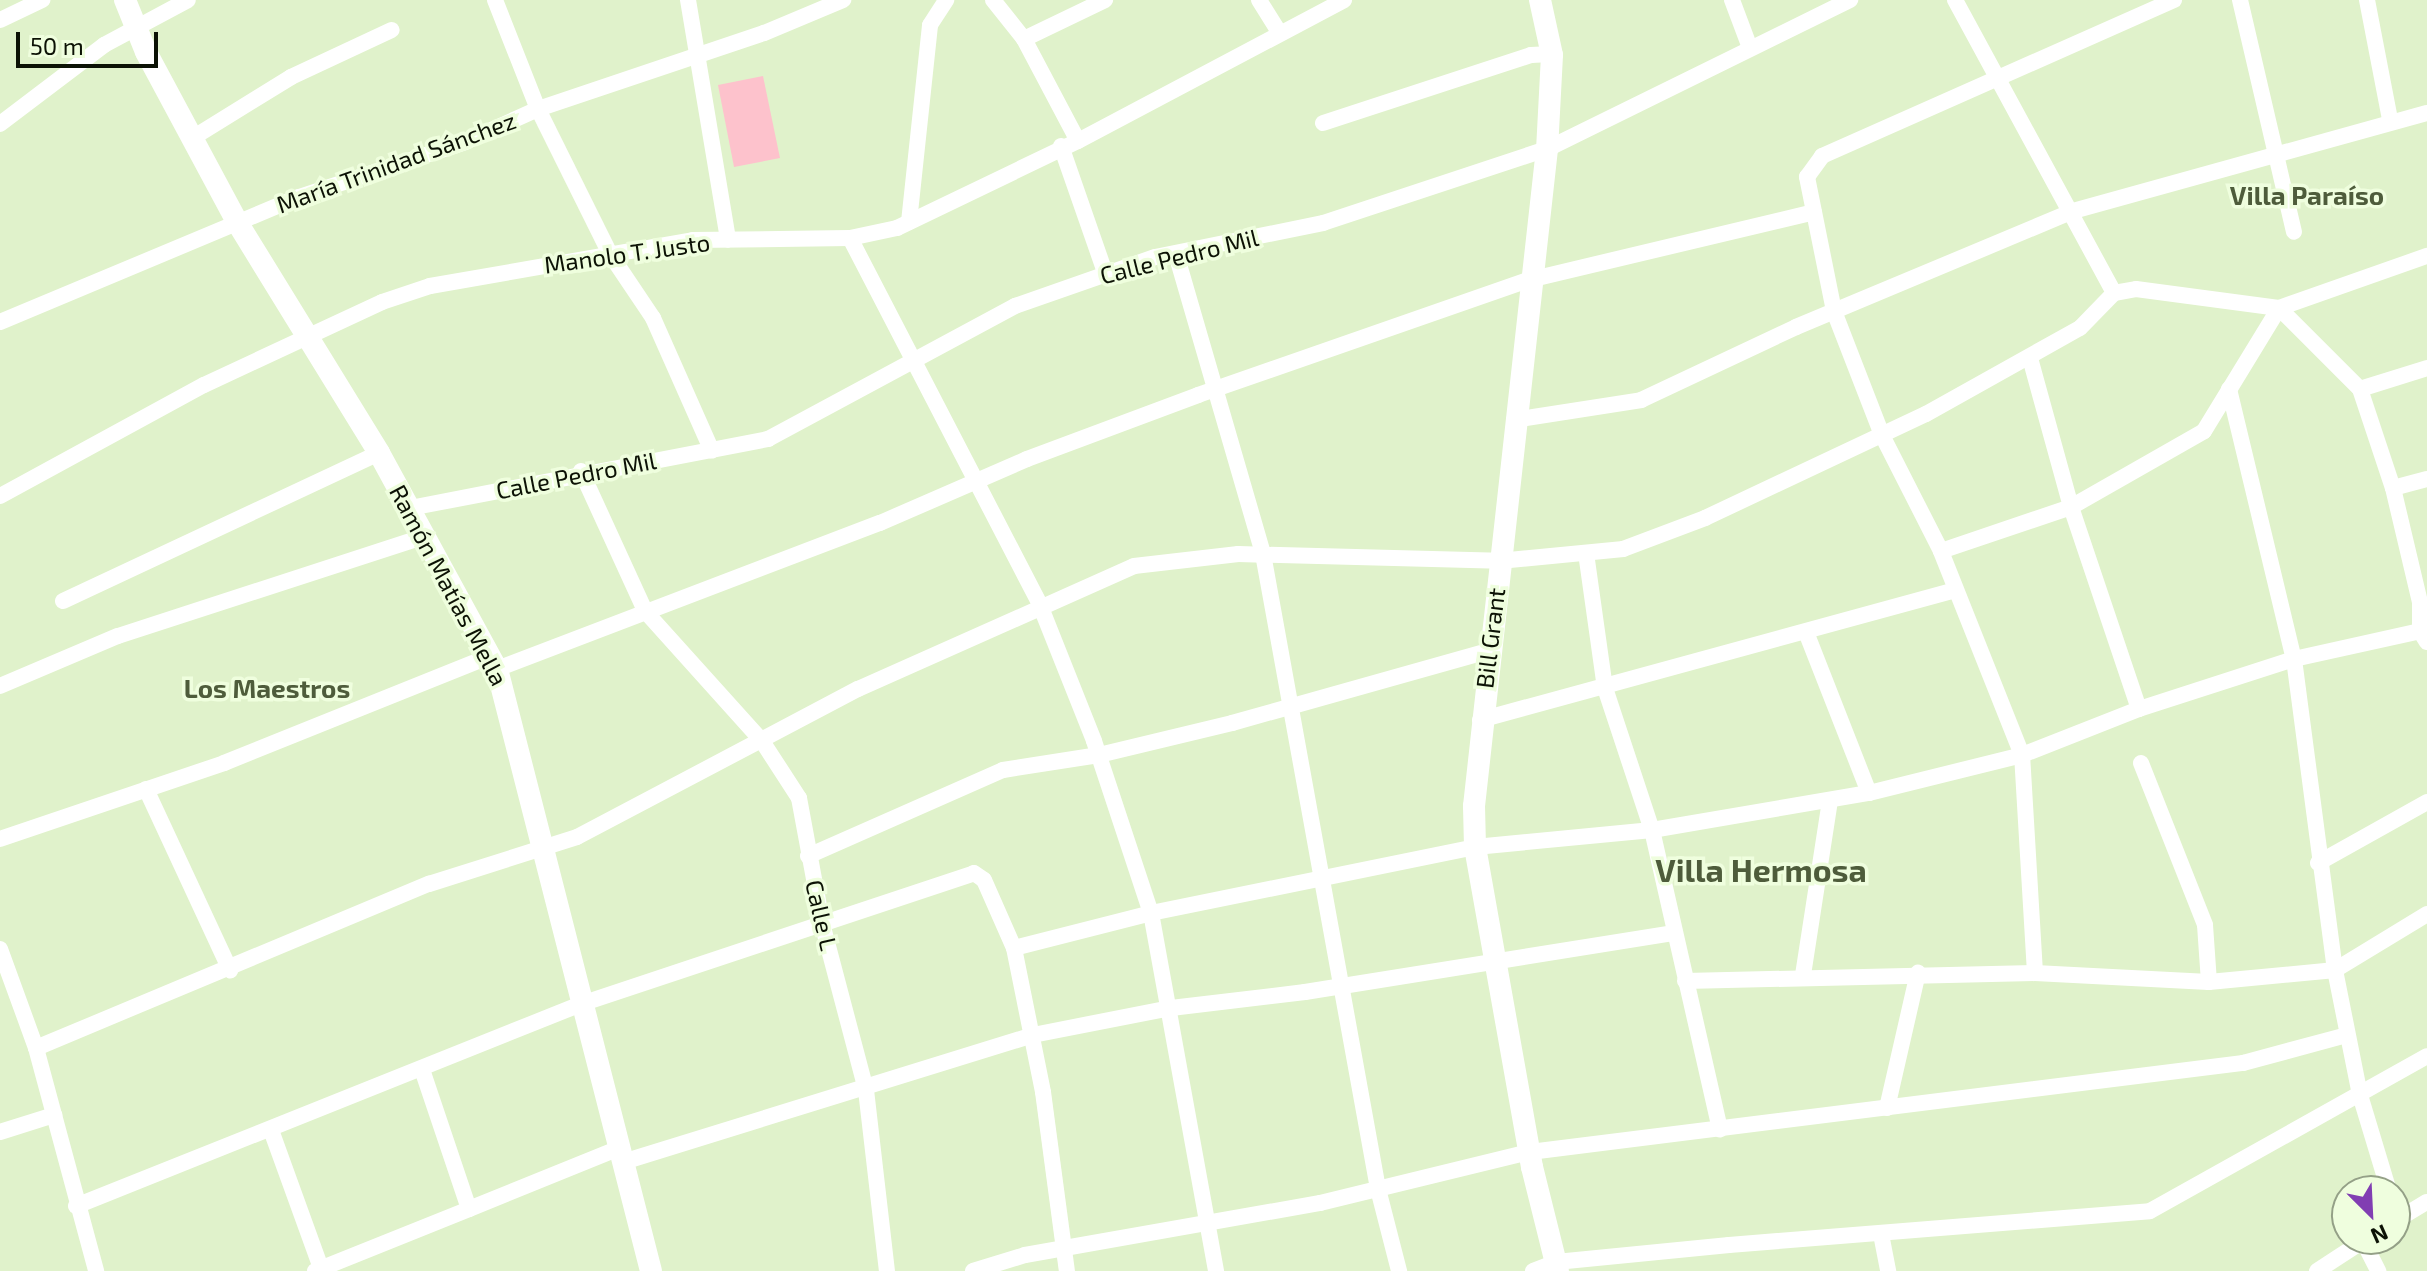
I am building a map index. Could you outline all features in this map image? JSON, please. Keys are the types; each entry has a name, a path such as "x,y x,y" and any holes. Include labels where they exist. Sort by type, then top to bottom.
{"street":[{"path":"0,20 42,0"},
{"name":"Ramón Matías Mella","path":"125,0 237,222 379,453 493,662 651,1271"},
{"path":"0,124 104,45 188,0"},
{"path":"495,0 538,109 610,254 653,318 712,451"},
{"path":"688,0 728,240"},
{"name":"María Trinidad Sánchez","path":"0,322 237,222 465,142 538,109 698,52 764,33 843,0"},
{"path":"909,222 930,25 946,0"},
{"path":"993,0 1024,39 1078,141"},
{"path":"1024,39 1105,0"},
{"path":"1259,0 1280,33"},
{"name":"Manolo T. Justo","path":"0,496 204,385 382,302 430,286 693,240 850,238 871,236 909,222 1061,146 1078,141 1344,0"},
{"name":"Bill Grant","path":"1540,0 1551,54 1547,149 1529,280 1480,720 1475,847 1530,1152 1557,1267"},
{"path":"1732,0 1750,48"},
{"name":"Calle Pedro Mil","path":"410,508 581,471 768,439 1015,306 1105,272 1323,223 1547,149 1850,0"},
{"path":"1955,0 2073,211 2114,293"},
{"path":"2035,973 2022,755 1941,551 1882,435 1834,311 1807,177 1822,156 1998,74 2174,0"},
{"path":"2240,0 2294,232"},
{"path":"2367,0 2390,120"},
{"path":"194,137 291,77 392,30"},
{"path":"1323,123 1531,55 1551,54"},
{"path":"1514,420 1641,400 1834,311 2073,211 2390,120 2427,113"},
{"path":"1061,146 1105,272"},
{"path":"0,839 224,763 493,662 645,611 977,483 1027,459 1529,280 1814,212"},
{"path":"850,238 1040,605 1099,755 1151,913 1211,1224 1216,1271"},
{"path":"1176,254 1263,554 1378,1189 1399,1271"},
{"path":"36,1048 230,970 429,884 577,837 858,689 1040,605 1164,559 1263,554 1499,561 1623,549 1705,518 1882,435 2030,358 2080,328 2114,293 2136,289 2279,308 2427,256"},
{"path":"1941,551 2071,507 2204,431 2279,308"},
{"path":"1014,948 1151,913 1324,881 1475,847 1652,830 1869,793 2022,755 2139,709 2294,659 2423,637 2423,601 2393,488 2360,389 2279,308"},
{"path":"2030,358 2071,507 2139,709"},
{"path":"2360,389 2427,368"},
{"path":"2229,389 2294,659 2318,863 2335,970 2360,1095 2384,1175"},
{"path":"63,601 379,453"},
{"name":"Calle L","path":"581,471 645,611 762,741 799,798 823,927 866,1090 887,1271"},
{"path":"2393,488 2427,479"},
{"path":"0,686 118,636 426,536"},
{"path":"1586,553 1605,688 1652,830 1720,1129"},
{"path":"1480,720 1956,590"},
{"path":"1806,632 1869,793"},
{"path":"808,856 1003,770 1099,755 1489,651"},
{"path":"2141,763 2205,925 2209,982"},
{"path":"146,789 230,970"},
{"path":"1803,975 1830,800"},
{"path":"2318,863 2427,802"},
{"path":"76,1206 581,1004 823,927 974,873 984,880 1014,948 1033,1035 1067,1271"},
{"path":"1685,981 1803,975 2035,973 2209,982 2335,970 2427,914"},
{"path":"271,1130 318,1270 469,1209 621,1155 866,1090 1033,1035 1171,1008 1343,985 1496,958 1674,933"},
{"path":"0,949 36,1048 76,1206 96,1271"},
{"path":"1887,1108 1918,973"},
{"path":"973,1271 1065,1248 1211,1224 1378,1189 1530,1152 2243,1063 2347,1035"},
{"path":"1533,1271 1881,1234 2150,1211 2427,1056"},
{"path":"422,1069 469,1209"},
{"path":"0,1132 54,1115"},
{"path":"1881,1234 1888,1271"},
{"path":"2317,1271 2342,1255"}],"shaded area":[{"path":"763,76 780,158 734,167 718,85"}],"district":[{"name":"Villa Paraíso","path":"2307,195"},
{"name":"Los Maestros","path":"267,688"},
{"name":"Villa Hermosa","path":"1761,869"}]}
